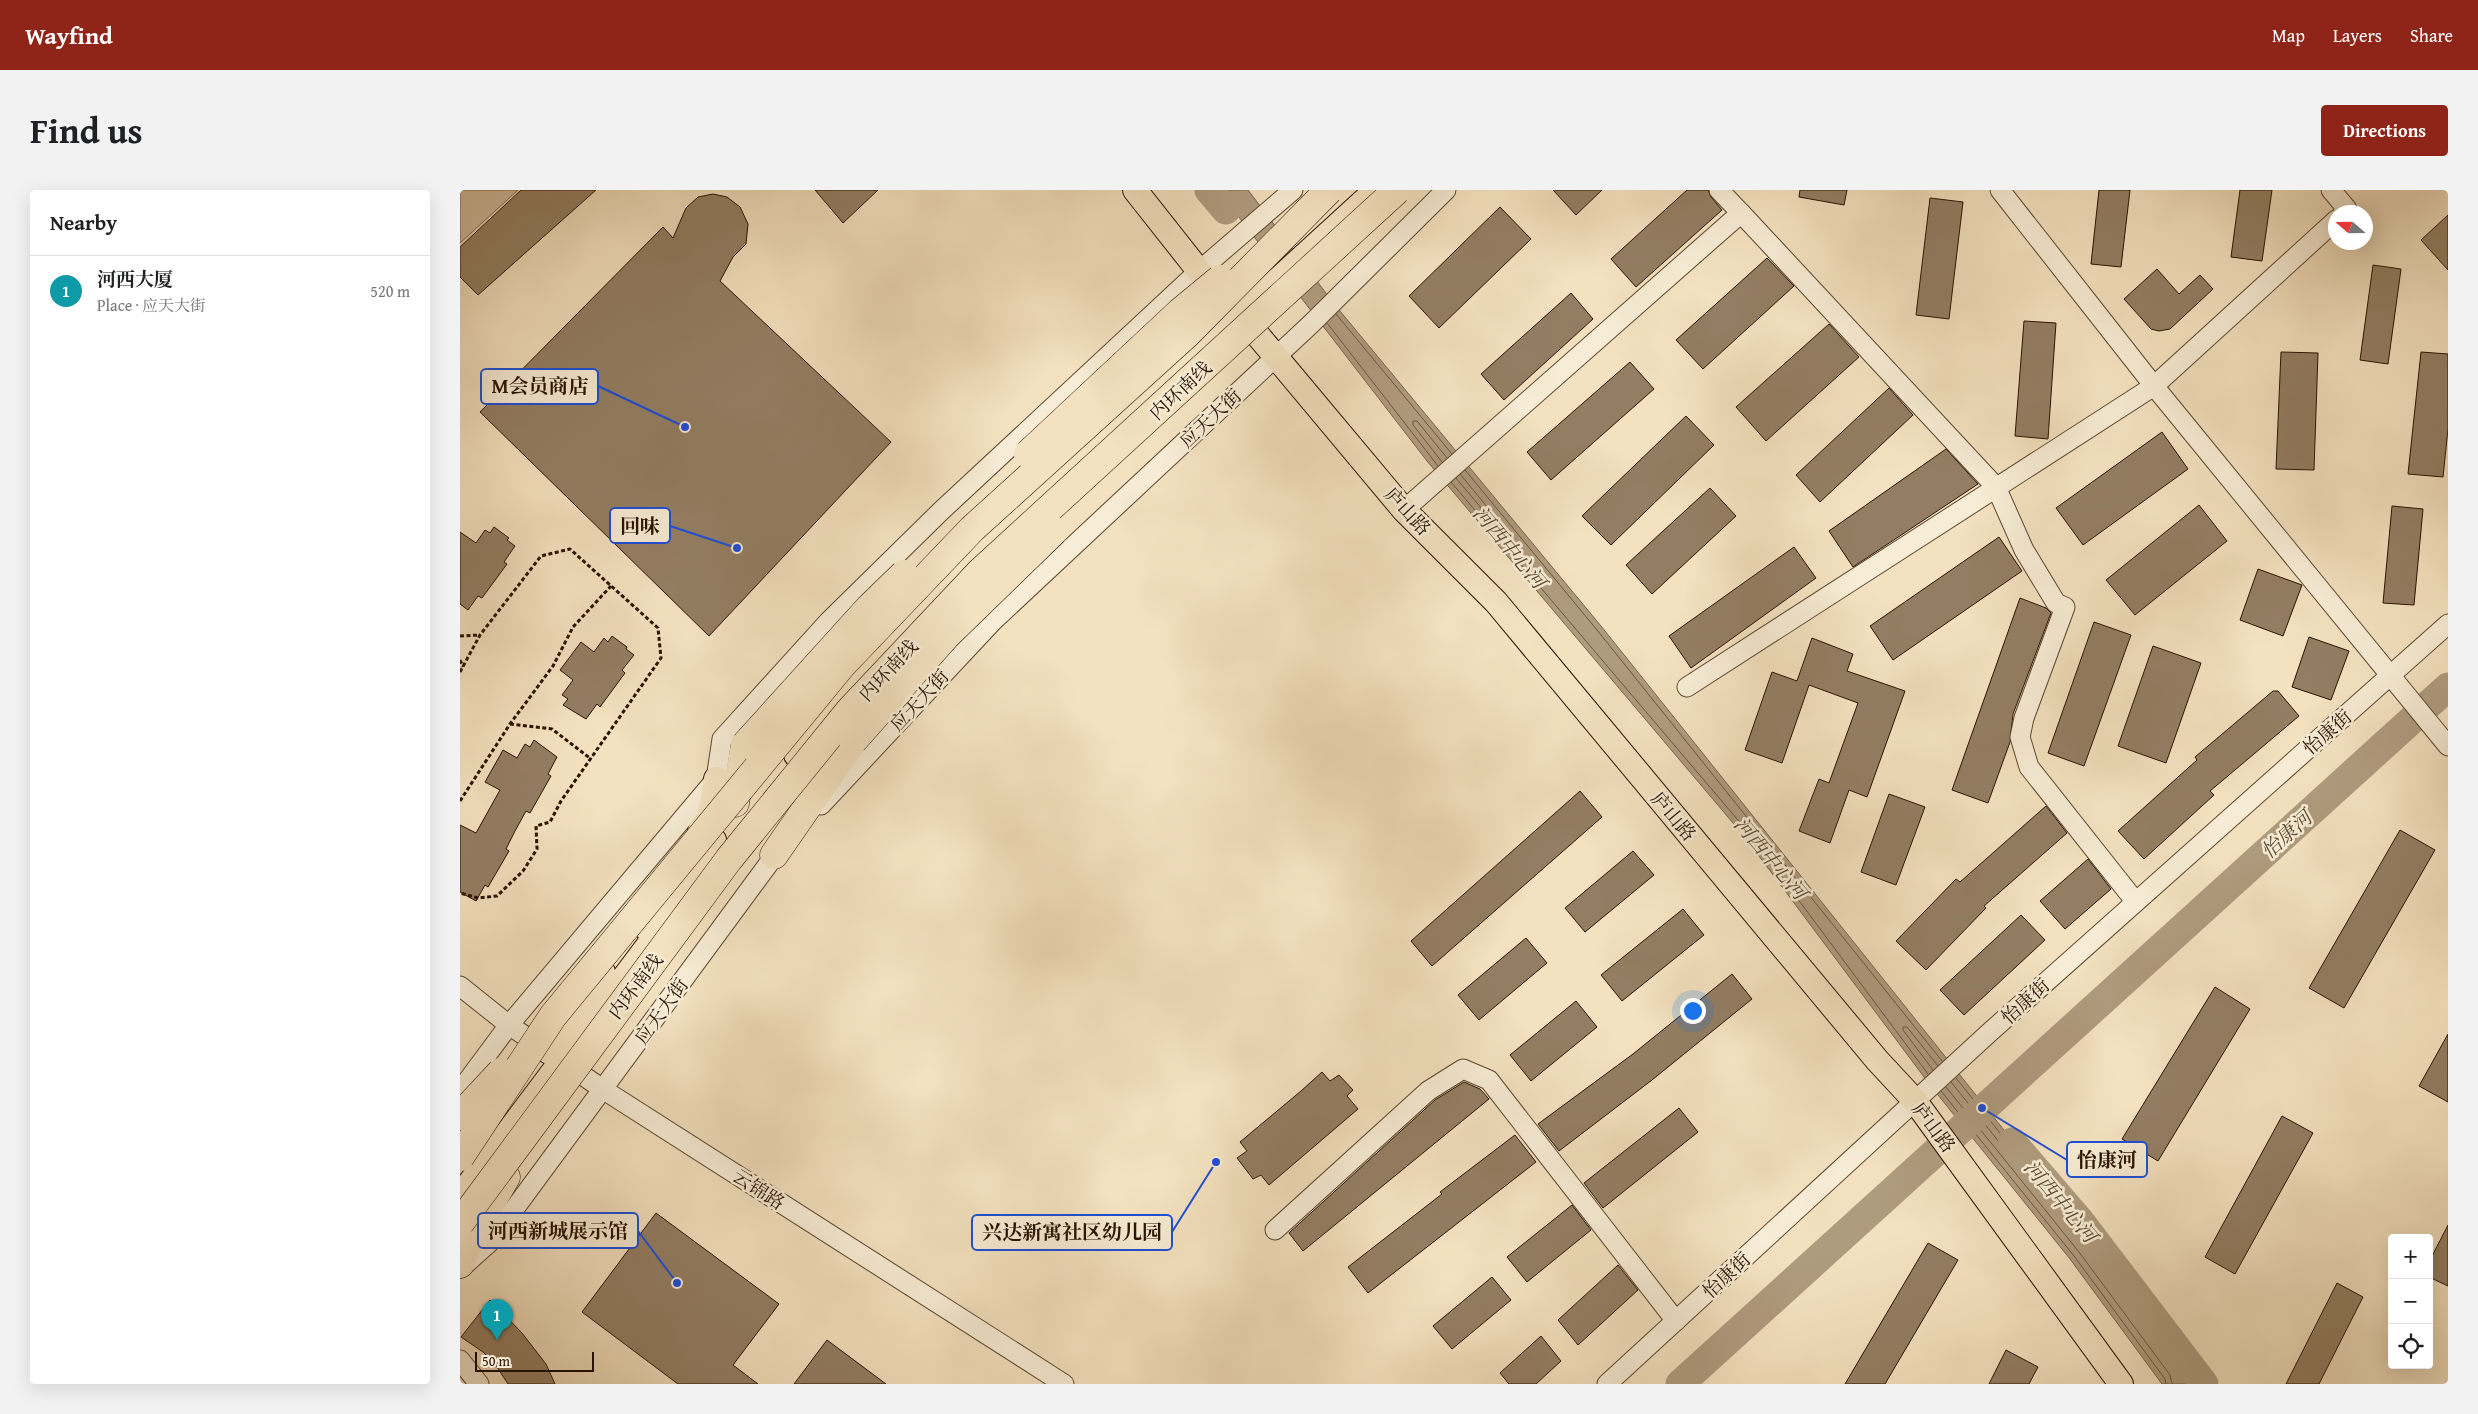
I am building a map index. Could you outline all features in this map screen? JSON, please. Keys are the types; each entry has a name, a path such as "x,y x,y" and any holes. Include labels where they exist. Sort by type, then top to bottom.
{"highway":[{"name":"内环南线","path":"460,1223 729,859 850,710 980,572 1397,190"},
{"name":"内环南线","path":"460,1157 553,1016 842,665 972,529 1187,334 1327,192"},
{"path":"733,816 745,745 869,608 1093,391 1180,312 1327,192"},
{"path":"774,855 853,741 947,635 1018,564 1235,364 1352,232"},
{"path":"460,1116 553,1016"},
{"path":"460,1264 469,1241 558,1090"}],"main road":[{"name":"庐山路","path":"1135,190 1199,271 1496,602 1871,1052 1923,1098 1980,1191 2121,1384"},
{"path":"460,1175 843,696 968,563 1236,310 1358,190"},
{"path":"555,1056 733,816 836,691 962,556 1236,310 1376,190"},
{"path":"460,1196 555,1056 710,816 716,779"}],"street":[{"path":"460,1091 509,1025 716,779 722,739 829,622 941,512 1199,271 1294,190"},
{"name":"应天大街","path":"460,1269 490,1242 604,1090 774,855 993,621 1275,356 1446,190"},
{"path":"1719,190 1996,487 2024,550 2056,603 2065,608 2024,718 2020,737 2029,767 2135,901"},
{"path":"2000,190 2154,386 2392,675 2448,746"},
{"path":"2331,190 2344,205"},
{"path":"1409,506 1741,213"},
{"path":"1687,687 2154,386 2328,227"},
{"name":"怡康街","path":"1607,1384 1923,1098 1990,1032 2448,624"},
{"name":"云锦路","path":"460,986 509,1025 604,1090 1064,1384"},
{"path":"1275,1230 1428,1091 1463,1069 1489,1080 1676,1321"},
{"path":"460,1360 479,1384"}],"path":[{"path":"460,672 480,635 542,556 570,549 658,628 661,658 550,822 536,826 537,849 523,871 498,896 478,898 460,892"},
{"path":"460,801 510,724 552,666 573,627 611,586"},
{"path":"460,636 480,635"},
{"path":"460,660 463,668"},
{"path":"510,724 552,729 591,759"}],"shaded area":[{"path":"460,190 518,190 460,243"}],"water":[{"path":"1218,190 1248,190 1335,305 1601,626 2207,1384 2162,1384 2070,1259 1930,1085 1744,836 1427,461"}],"building":[{"path":"521,190 596,190 478,295 460,277 460,247"},
{"path":"815,190 878,190 843,223"},
{"path":"1553,190 1602,190 1576,215"},
{"path":"1687,190 1708,190 1711,197 1722,210 1636,287 1611,259"},
{"path":"1800,190 1847,190 1844,205 1799,197"},
{"path":"2099,190 2130,190 2121,267 2091,264"},
{"path":"2240,190 2272,190 2262,261 2231,257"},
{"path":"713,194 727,197 740,207 748,224 746,244 733,257 720,281 891,442 709,636 480,412 663,227 673,238 686,208 698,197"},
{"path":"1930,198 1963,202 1949,319 1916,315"},
{"path":"1500,207 1531,239 1439,328 1409,296"},
{"path":"2448,215 2448,270 2421,240"},
{"path":"1767,258 1794,286 1703,369 1676,340"},
{"path":"2373,265 2401,269 2388,364 2360,360"},
{"path":"2157,269 2179,294 2200,275 2213,289 2170,329 2159,331 2151,329 2124,299"},
{"path":"1571,293 1593,319 1504,400 1481,374"},
{"path":"2024,321 2056,323 2048,439 2015,436"},
{"path":"1829,324 1859,357 1766,441 1736,407"},
{"path":"2281,352 2318,353 2314,470 2276,469"},
{"path":"2421,352 2448,354 2448,429 2443,477 2408,474"},
{"path":"1630,362 1654,389 1551,480 1527,452"},
{"path":"1889,388 1913,415 1820,502 1796,475"},
{"path":"1686,416 1714,445 1611,545 1582,516"},
{"path":"2162,432 2188,469 2083,545 2056,508"},
{"path":"1946,449 1978,484 1853,567 1829,531"},
{"path":"1710,488 1736,516 1652,594 1626,565"},
{"path":"2199,505 2227,541 2135,615 2106,580"},
{"path":"2392,506 2423,509 2414,605 2383,603"},
{"path":"494,527 509,538 507,540 515,546 504,562 507,564 482,598 478,596 468,610 460,604 460,532 476,543 485,530 490,533"},
{"path":"1999,537 2022,571 1893,660 1870,626"},
{"path":"1794,547 1816,578 1691,668 1669,636"},
{"path":"2258,569 2302,585 2283,636 2240,620"},
{"path":"2020,598 2046,608 2051,613 2013,714 2010,742 1988,803 1952,790"},
{"path":"2094,622 2131,635 2084,766 2048,753"},
{"path":"612,636 634,655 622,670 625,673 600,707 597,704 586,719 563,705 568,699 562,695 573,680 560,670 581,642 594,652 604,638 608,642"},
{"path":"2309,637 2349,651 2331,700 2292,687"},
{"path":"1812,638 1853,654 1847,671 1905,691 1867,797 1849,790 1830,843 1799,831 1819,779 1829,783 1858,703 1809,685 1782,763 1745,750 1772,672 1797,681"},
{"path":"2153,646 2201,663 2166,763 2118,746"},
{"path":"2273,691 2278,691 2299,716 2210,791 2214,795 2144,859 2118,831 2197,760 2195,757"},
{"path":"534,740 557,757 548,774 551,776 530,813 526,811 506,849 509,851 488,887 485,885 476,901 460,892 460,825 476,833 500,790 485,782 503,750 517,758 525,744 530,747"},
{"path":"1580,791 1602,817 1432,966 1411,941"},
{"path":"1889,794 1925,807 1896,885 1861,872"},
{"path":"2046,806 2067,833 1984,906 1986,908 1926,970 1896,941 1956,879 1960,882"},
{"path":"2400,830 2435,850 2344,1008 2309,988"},
{"path":"1633,851 1654,875 1585,932 1565,908"},
{"path":"2088,859 2111,889 2065,929 2040,901"},
{"path":"1683,909 1704,935 1622,1001 1601,975"},
{"path":"2021,915 2045,940 1964,1015 1940,990"},
{"path":"1526,938 1547,963 1479,1020 1458,995"},
{"path":"1732,974 1752,999 1652,1080 1559,1151 1538,1124 1633,1054"},
{"path":"2215,987 2250,1009 2158,1161 2122,1139"},
{"path":"1576,1001 1597,1027 1531,1081 1510,1055"},
{"path":"2448,1034 2448,1102 2419,1086"},
{"path":"1322,1072 1330,1081 1339,1075 1353,1090 1347,1096 1358,1109 1269,1185 1261,1175 1253,1179 1237,1158 1247,1151 1240,1142"},
{"path":"1464,1082 1480,1089 1489,1099 1303,1251 1289,1233 1435,1100"},
{"path":"1679,1108 1698,1132 1603,1208 1584,1183"},
{"path":"2282,1116 2313,1133 2235,1274 2205,1257"},
{"path":"1515,1135 1536,1162 1368,1293 1348,1267 1442,1194 1440,1192"},
{"path":"1572,1205 1591,1230 1527,1282 1507,1257"},
{"path":"656,1213 779,1304 733,1365 758,1384 678,1384 582,1312"},
{"path":"2448,1225 2448,1286 2433,1279 2433,1254"},
{"path":"1928,1243 1958,1260 1885,1384 1845,1384"},
{"path":"1618,1265 1638,1290 1578,1345 1558,1320"},
{"path":"1492,1277 1511,1300 1452,1349 1433,1326"},
{"path":"2337,1283 2363,1297 2319,1384 2286,1384"},
{"path":"490,1300 522,1333 546,1364 555,1384 508,1384 495,1364 483,1352 461,1337"},
{"path":"1541,1336 1561,1361 1536,1384 1509,1384 1500,1373"},
{"path":"827,1340 886,1384 794,1384"},
{"path":"2006,1350 2038,1367 2029,1384 1989,1384"}],"waterway":[{"name":"河西中心河","path":"1209,190 1226,210"},
{"name":"怡康河","path":"1680,1384 2448,687"},
{"name":"河西中心河","path":"2012,1142 2080,1221 2204,1384"}],"place":[{"name":"M会员商店","path":"685,427"},
{"name":"回味","path":"737,548"},
{"name":"怡康河","path":"1982,1108"},
{"name":"兴达新寓社区幼儿园","path":"1216,1162"},
{"name":"河西新城展示馆","path":"677,1283"},
{"name":"河西大厦","path":"497,1340"}]}
